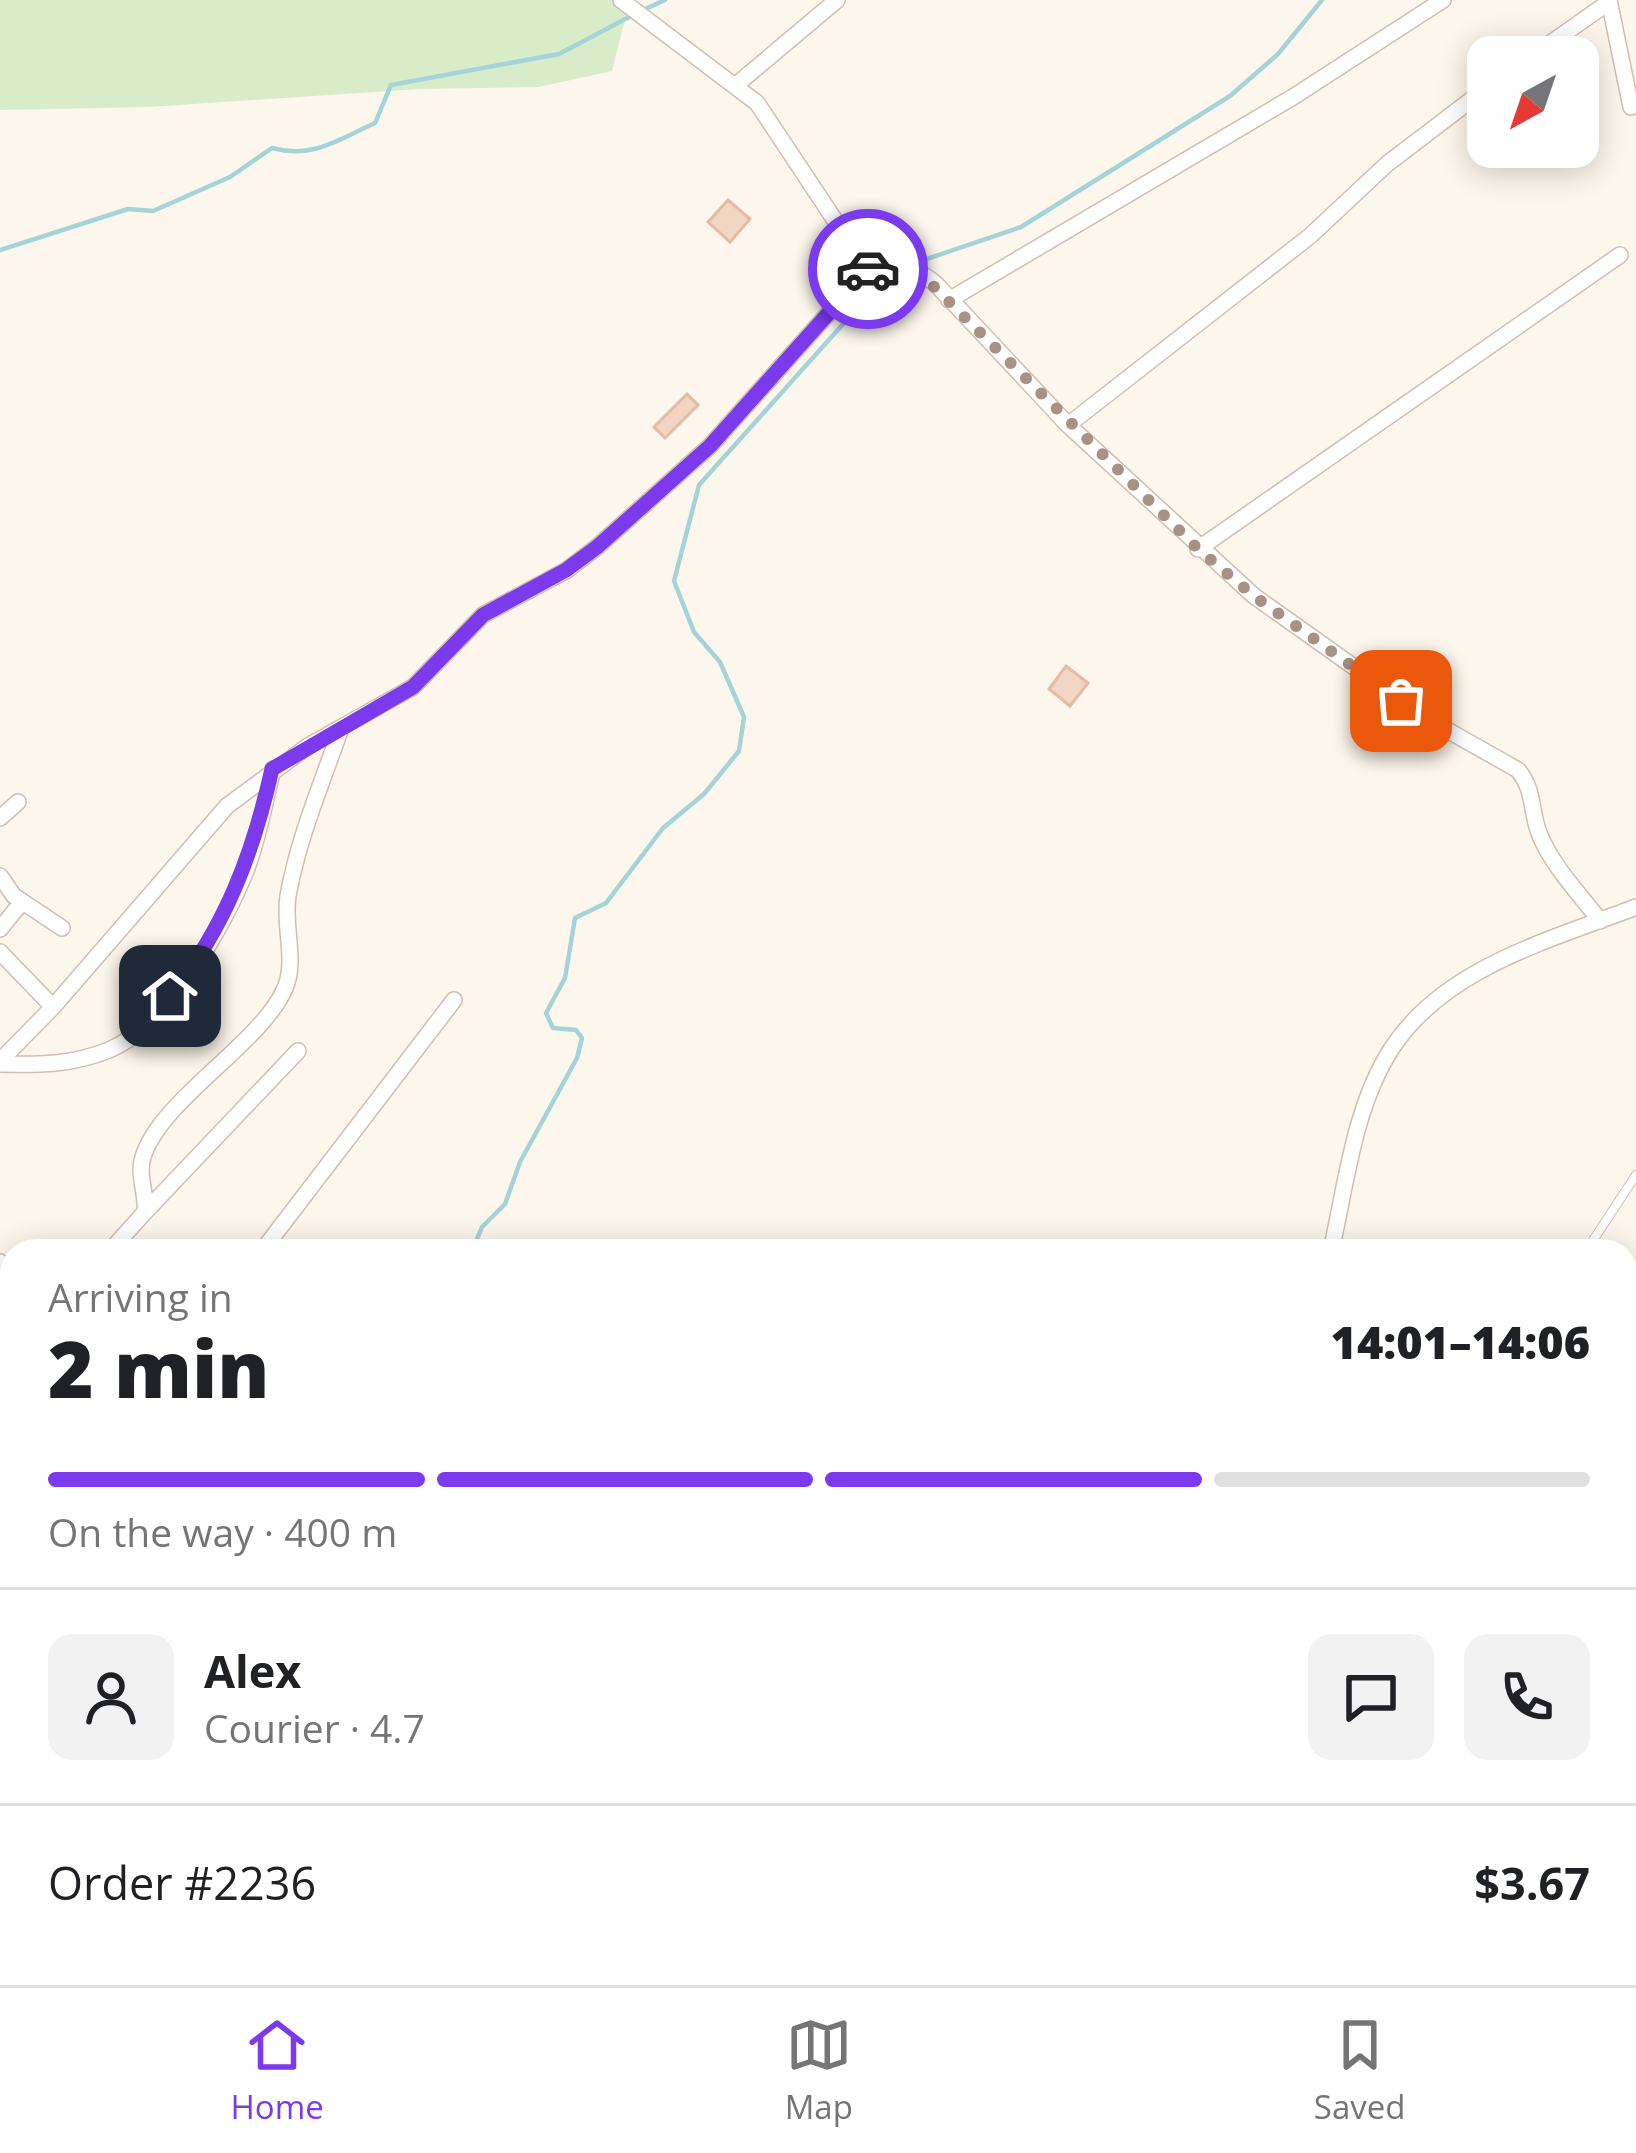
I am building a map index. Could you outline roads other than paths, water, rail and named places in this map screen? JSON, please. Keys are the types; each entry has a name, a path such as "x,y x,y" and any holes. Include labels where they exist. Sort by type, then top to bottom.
{"street":[{"path":"621,0 757,103 840,228 912,265 1068,425 1198,549 1254,596 1426,718 1518,770 1529,784 1547,850 1600,921"},
{"path":"736,85 837,0"},
{"path":"950,300 1293,97 1442,0"},
{"path":"1560,36 1609,1 1631,107"},
{"path":"1068,425 1277,263 1388,164 1467,103"},
{"path":"0,1063 227,806 272,769 413,687 483,615 566,570 597,547 710,446 884,251"},
{"path":"1198,549 1620,255"},
{"path":"145,1212 140,1167 144,1151 198,1085 272,1010 286,986 292,876 341,728"},
{"path":"0,1063 57,1066 113,1048 144,1028 195,964 236,890 272,769"},
{"path":"0,818 18,802"},
{"path":"0,876 22,902 62,928"},
{"path":"0,929 22,902"},
{"path":"1334,1239 1355,1143 1391,1049 1416,1020 1494,961 1636,907"},
{"path":"0,952 53,1007"},
{"path":"271,1239 454,1000"},
{"path":"121,1239 298,1051"}],"lane":[{"path":"1594,1239 1636,1175"}],"waterway":[{"path":"643,10 665,0"},
{"path":"915,263 1021,227 1230,96 1278,54 1322,0"},
{"path":"0,250 128,209 153,211 230,177 272,148 300,151 337,141 375,123 391,85 559,54 633,15"},
{"path":"477,1239 505,1204 520,1162 577,1058 582,1038 576,1030 553,1028 546,1013 565,978 575,918 606,903 663,828 704,794 739,751 744,717 720,662 694,632 674,581 699,485 886,276 905,268"}]}
